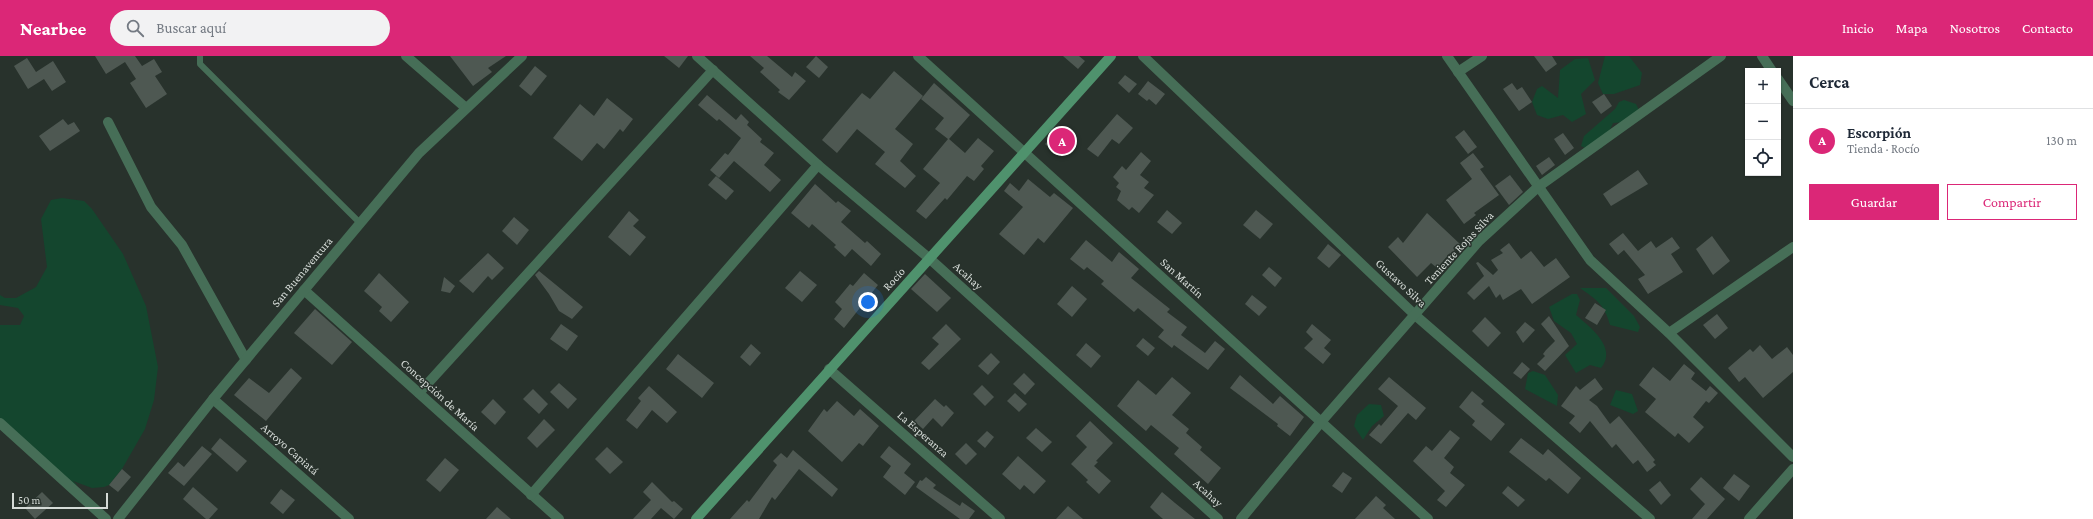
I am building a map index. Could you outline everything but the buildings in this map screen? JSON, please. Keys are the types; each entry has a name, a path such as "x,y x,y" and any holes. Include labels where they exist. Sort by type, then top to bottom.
{"main road":[{"name":"Rocío","path":"696,519 1111,56"}],"street":[{"path":"406,56 466,108"},
{"name":"San Buenaventura","path":"118,519 213,399 419,153 522,56"},
{"name":"Acahay","path":"697,56 818,165 930,259 1218,519"},
{"name":"San Martín","path":"918,56 1428,519"},
{"name":"Gustavo Silva","path":"1142,56 1415,315 1650,519"},
{"path":"1447,56 1590,260 1669,333 1793,457"},
{"path":"1458,72 1482,56"},
{"name":"Teniente Rojas Silva","path":"1241,519 1321,422 1479,241 1538,187 1721,56"},
{"path":"1762,56 1770,68"},
{"path":"419,393 713,70"},
{"path":"1781,83 1793,101"},
{"path":"108,122 151,207 182,245 246,360"},
{"path":"531,495 818,165"},
{"path":"1669,333 1793,247"},
{"name":"Concepción de María","path":"304,290 559,519"},
{"name":"La Esperanza","path":"829,369 1000,519"},
{"name":"Arroyo Capiatá","path":"213,399 349,519"},
{"path":"0,423 106,519"},
{"path":"1749,519 1793,469"}],"lane":[{"path":"200,56 200,64 360,223"}],"green space":[{"path":"1605,56 1629,56 1642,73 1640,85 1614,94 1603,94 1598,83"},
{"path":"1588,58 1595,80 1581,94 1586,114 1572,122 1563,115 1548,119 1537,115 1532,102 1537,89 1542,86 1558,98 1560,70 1575,59"},
{"path":"1624,100 1636,104 1642,116 1639,121 1613,123 1602,148 1591,151 1581,146 1584,136 1615,109 1619,102"},
{"path":"62,198 84,201 92,209 123,254 146,306 158,367 154,400 145,429 122,469 109,485 104,487 92,488 73,481 77,485 66,484 0,420 0,325 20,325 24,316 18,308 0,305 0,295 5,298 16,298 36,287 47,267 41,219 51,200"},
{"path":"1580,288 1606,288 1634,316 1640,327 1638,332 1610,325 1605,312 1599,303"},
{"path":"1572,294 1577,294 1580,300 1576,315 1595,332 1604,346 1606,353 1605,360 1601,368 1590,365 1576,373 1565,355 1577,344 1571,333 1554,321 1549,307"},
{"path":"1533,371 1545,375 1558,395 1557,406 1525,389 1528,373"},
{"path":"1616,390 1632,394 1638,411 1633,414 1610,405"},
{"path":"1369,404 1381,405 1384,416 1372,426 1363,440 1354,426 1357,415"}],"place":[{"name":"Escorpión","path":"1062,141"}]}
